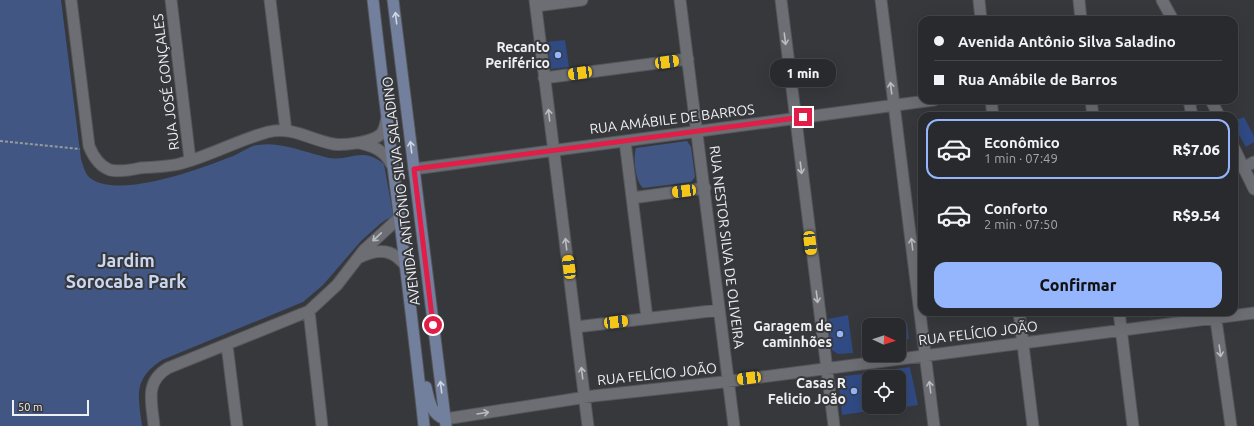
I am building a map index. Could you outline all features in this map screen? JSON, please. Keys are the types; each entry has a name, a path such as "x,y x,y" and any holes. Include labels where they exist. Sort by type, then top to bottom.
{"main road":[{"name":"AVENIDA ANTÔNIO SILVA SALADINO","path":"372,0 412,316"},
{"name":"AVENIDA ANTÔNIO SILVA SALADINO","path":"393,0 445,422"},
{"path":"412,316 430,404 437,415 445,422"},
{"path":"412,316 424,426"}],"street":[{"path":"71,0 90,151 100,164 109,169 120,171 179,164 269,132 286,131 302,133 334,144 369,140 380,135 386,118"},
{"name":"RUA JOSÉ GONÇALES","path":"171,0 190,160"},
{"path":"270,0 286,131"},
{"path":"582,0 535,3 588,426"},
{"name":"RUA NESTOR SILVA DE OLIVEIRA","path":"680,0 734,426"},
{"path":"780,0 834,426"},
{"path":"881,0 918,292"},
{"path":"979,0 981,16"},
{"path":"1079,0 1081,16"},
{"path":"1162,0 1171,16"},
{"path":"544,78 688,59"},
{"name":"RUA AMÁBILE DE BARROS","path":"414,169 554,149 918,102"},
{"path":"625,141 646,318"},
{"path":"357,142 377,148 389,158 392,165"},
{"path":"1254,162 1239,166 1254,189"},
{"path":"632,198 705,188"},
{"path":"154,426 151,394 153,383 161,372 309,311 337,285 364,250 399,218"},
{"path":"358,259 376,251 385,252 398,257 407,268"},
{"path":"576,327 719,310"},
{"path":"309,311 322,426"},
{"name":"RUA FELÍCIO JOÃO","path":"1238,314 1254,314"},
{"path":"921,316 934,426"},
{"path":"1020,316 1033,426"},
{"path":"1119,316 1134,426"},
{"name":"RUA FELÍCIO JOÃO","path":"445,422 585,398 1023,343 1121,330 1209,316"},
{"path":"1215,316 1231,426"},
{"path":"227,345 237,426"}],"path":[{"path":"0,141 90,151"}],"shaded area":[{"path":"0,0 61,0 81,159 88,176 103,184 120,186 161,180 202,168 236,155 251,147 265,144 286,146 329,158 344,158 357,155 369,156 384,164 393,215 391,218 380,224 361,241 323,285 303,302 162,360 153,367 146,374 140,388 139,405 142,426 0,426"},
{"path":"687,141 691,147 695,177 691,182 643,188 640,185 635,169 636,148"}],"building":[{"name":"Recanto Periférico","path":"565,40 569,67 551,69 547,42"},
{"path":"1244,117 1254,136 1254,142 1246,147 1238,133 1238,119"},
{"name":"Garagem de caminhões","path":"848,315 853,353 838,354 832,350 828,319"},
{"path":"906,323 909,339 906,340"},
{"path":"910,367 918,405 906,407 906,370 887,370"},
{"path":"862,374 862,412 842,415 838,377"}],"place":[{"name":"Recanto Periférico","path":"558,55"},
{"name":"Garagem de caminhões","path":"840,334"},
{"name":"Casas R Felicio João","path":"854,391"}],"district":[{"name":"Jardim Sorocaba Park","path":"126,270"}],"route":[{"path":"433,325 414,169 554,149 803,117"}]}
